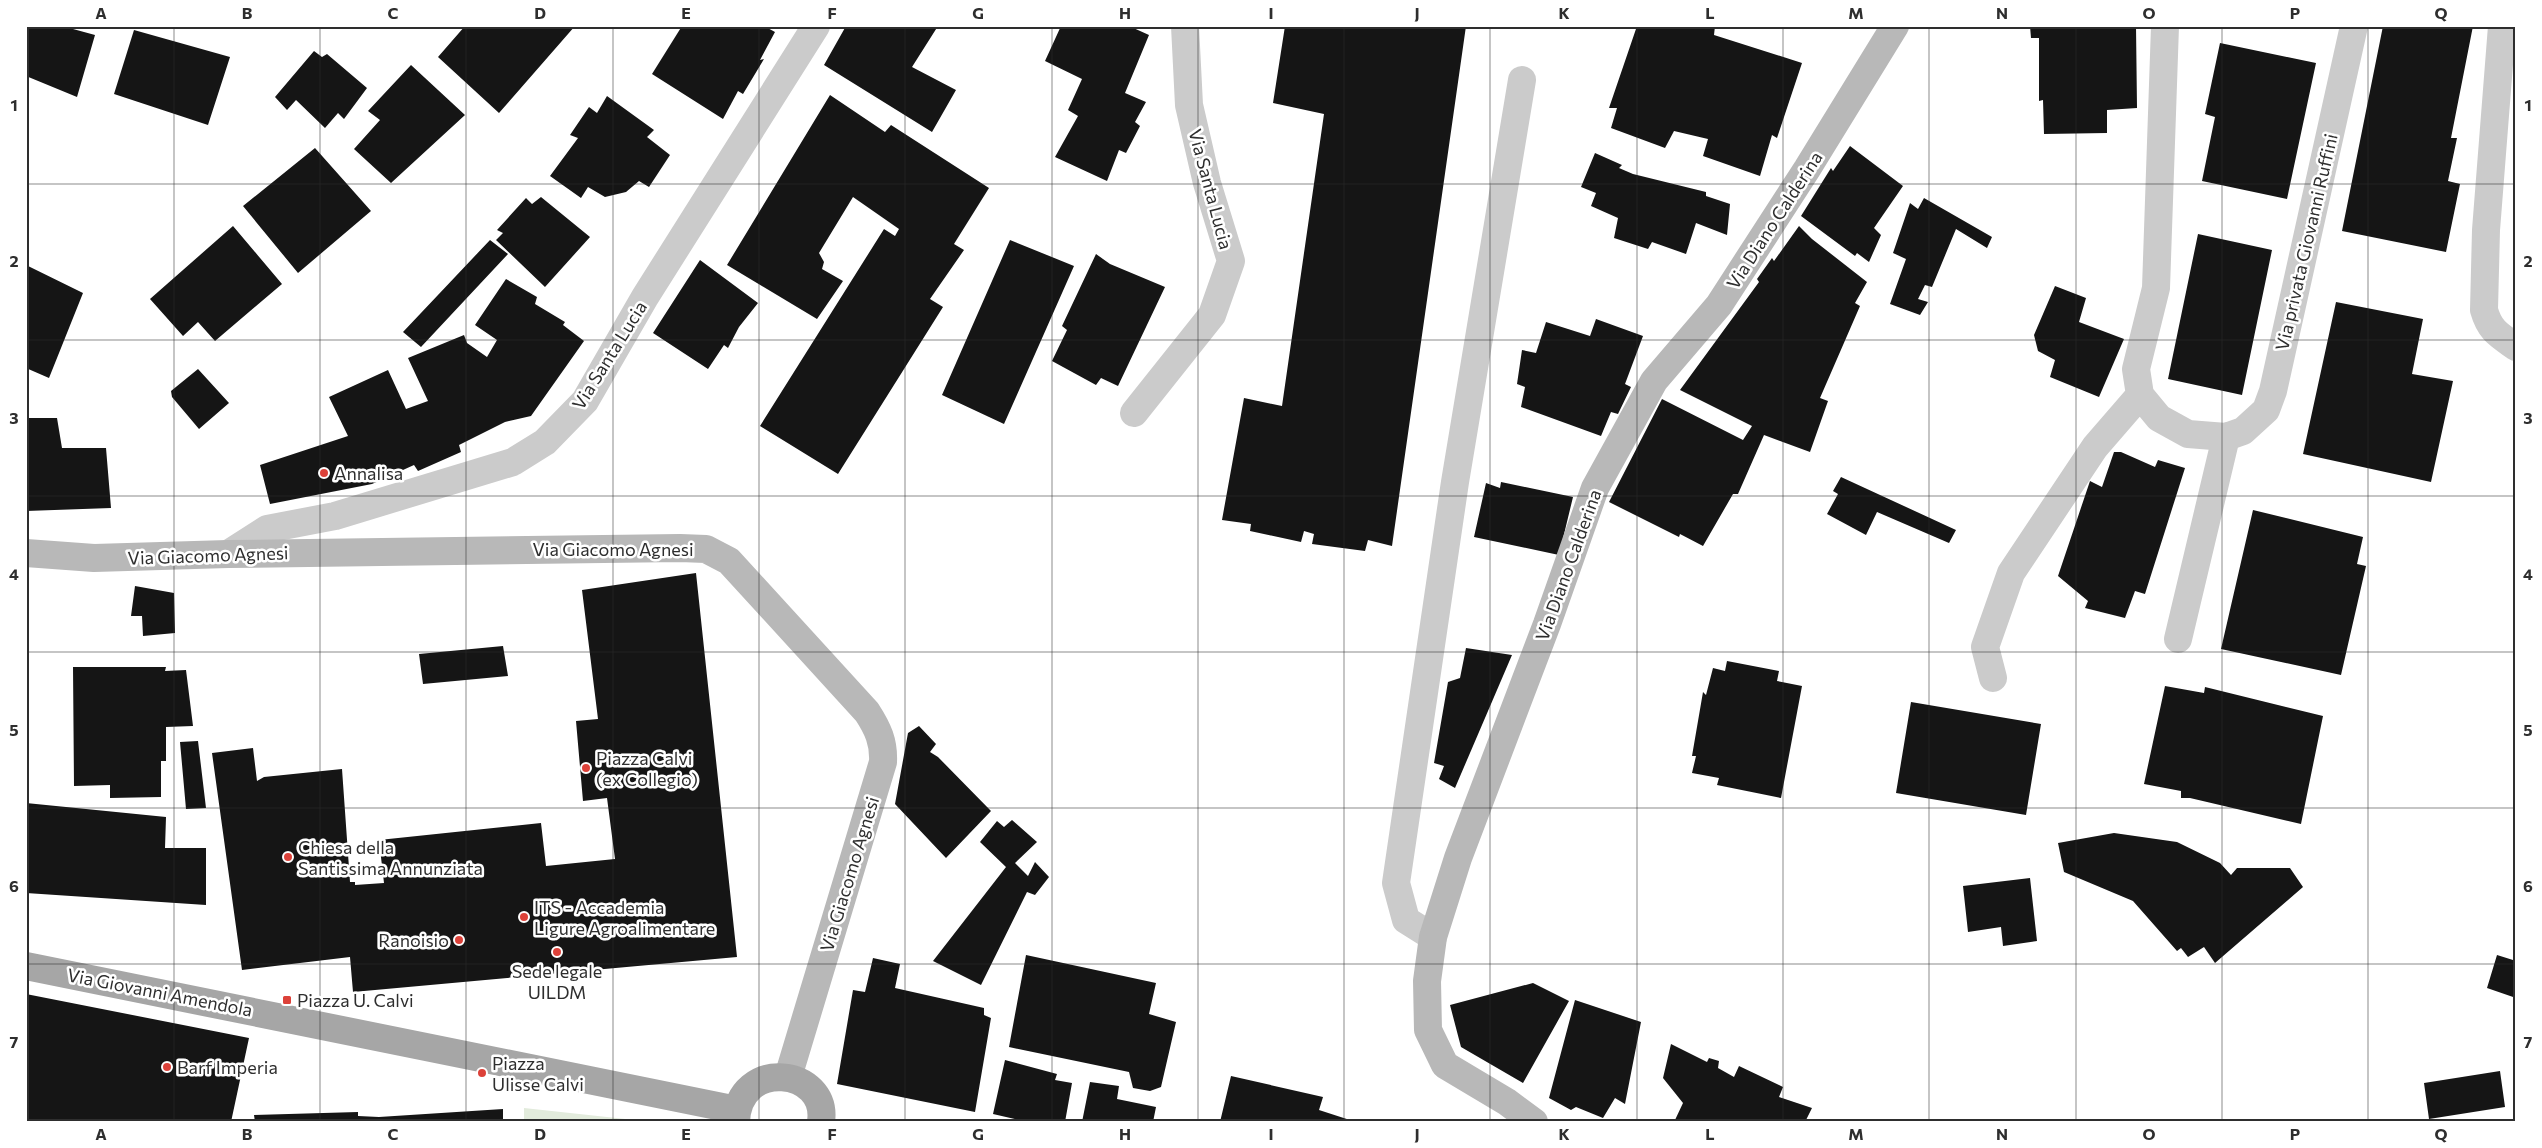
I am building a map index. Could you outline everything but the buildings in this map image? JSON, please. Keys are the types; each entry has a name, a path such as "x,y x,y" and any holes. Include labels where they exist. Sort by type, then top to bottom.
{"main road":[{"name":"Via Diano Calderina","path":"1534,1122 1507,1102 1445,1065 1428,1030 1427,981 1433,937 1458,858 1547,624 1595,488 1654,381 1719,304 1807,169 1895,26"},
{"name":"Via Giacomo Agnesi","path":"26,553 94,558 228,554 680,548 706,549 729,561 867,712 878,730 884,746 883,762 788,1077"},
{"name":"Via Giovanni Amendola","path":"26,966 620,1085 736,1116"},
{"path":"736,1116 742,1097 750,1087 768,1078 788,1077 801,1082 811,1091 819,1102 821,1122"}],"street":[{"name":"Via Santa Lucia","path":"228,554 267,529 335,516 513,462 545,442 585,401 645,297 816,26"},
{"name":"Via Santa Lucia","path":"1134,413 1212,315 1231,261 1207,184 1189,105 1185,26"},
{"path":"2165,26 2156,288 2136,368 2140,395 2159,418 2188,434 2226,437 2178,639"},
{"name":"Via privata Giovanni Ruffini","path":"2226,437 2243,431 2266,410 2273,391 2354,26"},
{"path":"2502,26 2486,230 2484,310 2487,319 2498,336 2516,347"},
{"path":"1433,937 1406,920 1396,883 1455,482 1522,80"},
{"path":"1994,678 1985,647 2011,573 2095,447 2140,395"}],"green space":[{"path":"524,1108 653,1122 524,1122"}],"place":[{"name":"Annalisa","path":"324,473"},
{"name":"Piazza Calvi (ex Collegio)","path":"586,768"},
{"name":"Chiesa della Santissima Annunziata","path":"288,857"},
{"name":"ITS - Accademia Ligure Agroalimentare","path":"524,917"},
{"name":"Ranoisio","path":"459,940"},
{"name":"Sede legale UILDM","path":"557,952"},
{"name":"Piazza U. Calvi","path":"287,1000"},
{"name":"Barf Imperia","path":"167,1067"},
{"name":"Piazza Ulisse Calvi","path":"482,1073"}]}
